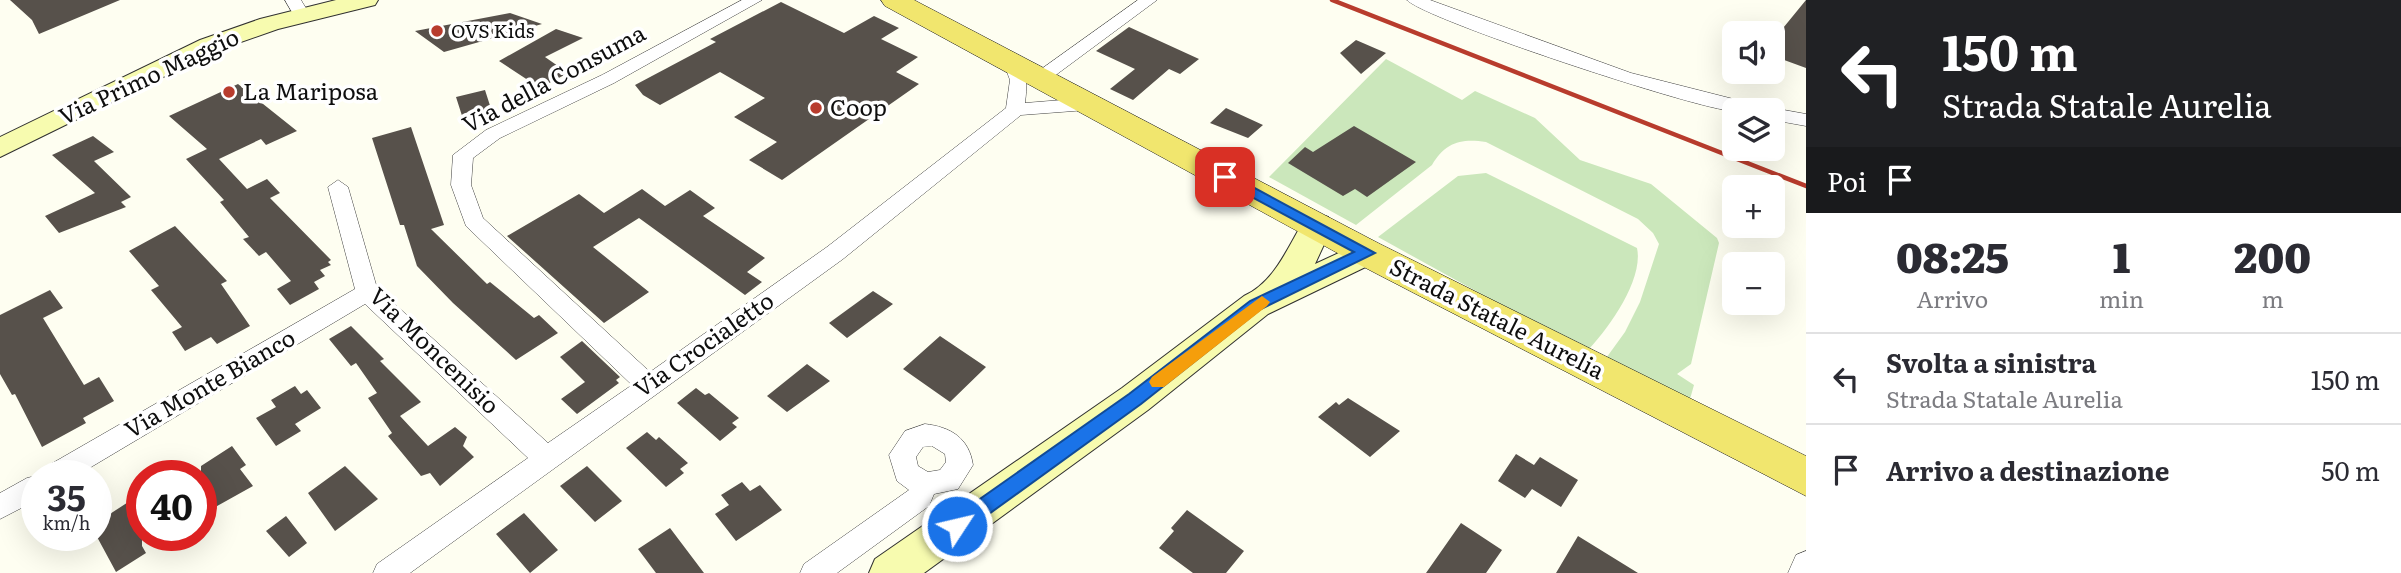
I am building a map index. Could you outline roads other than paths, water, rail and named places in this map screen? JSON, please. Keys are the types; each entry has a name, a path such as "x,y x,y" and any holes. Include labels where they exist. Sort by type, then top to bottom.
{"main road":[{"name":"Strada Statale Aurelia","path":"894,0 1367,253 1806,477"}],"street":[{"name":"Via Primo Maggio","path":"0,148 296,5 366,0"},
{"name":"Via della Consuma","path":"648,385 474,222 461,185 463,155 493,134 608,79 754,0"},
{"path":"1039,79 1149,0"},
{"path":"1415,0 1557,54 1693,97 1722,103"},
{"path":"1013,64 1019,80 1015,110 1057,104 1087,104"},
{"name":"Via Crocialetto","path":"387,573 835,253 1015,110"},
{"path":"1785,116 1806,120"},
{"name":"Via Moncenisio","path":"338,187 367,292 546,458"},
{"path":"890,573 1135,399 1270,296 1298,265 1317,225"},
{"path":"1270,296 1367,253"},
{"name":"Via Monte Bianco","path":"80,460 367,292"},
{"path":"814,573 919,498 925,485"},
{"path":"0,507 21,495"},
{"path":"1802,573 1806,564"}],"railway":[{"path":"1332,0 1806,186"}],"place":[{"name":"OVS Kids","path":"437,31"},
{"name":"La Mariposa","path":"229,92"},
{"name":"Coop","path":"816,108"}]}
